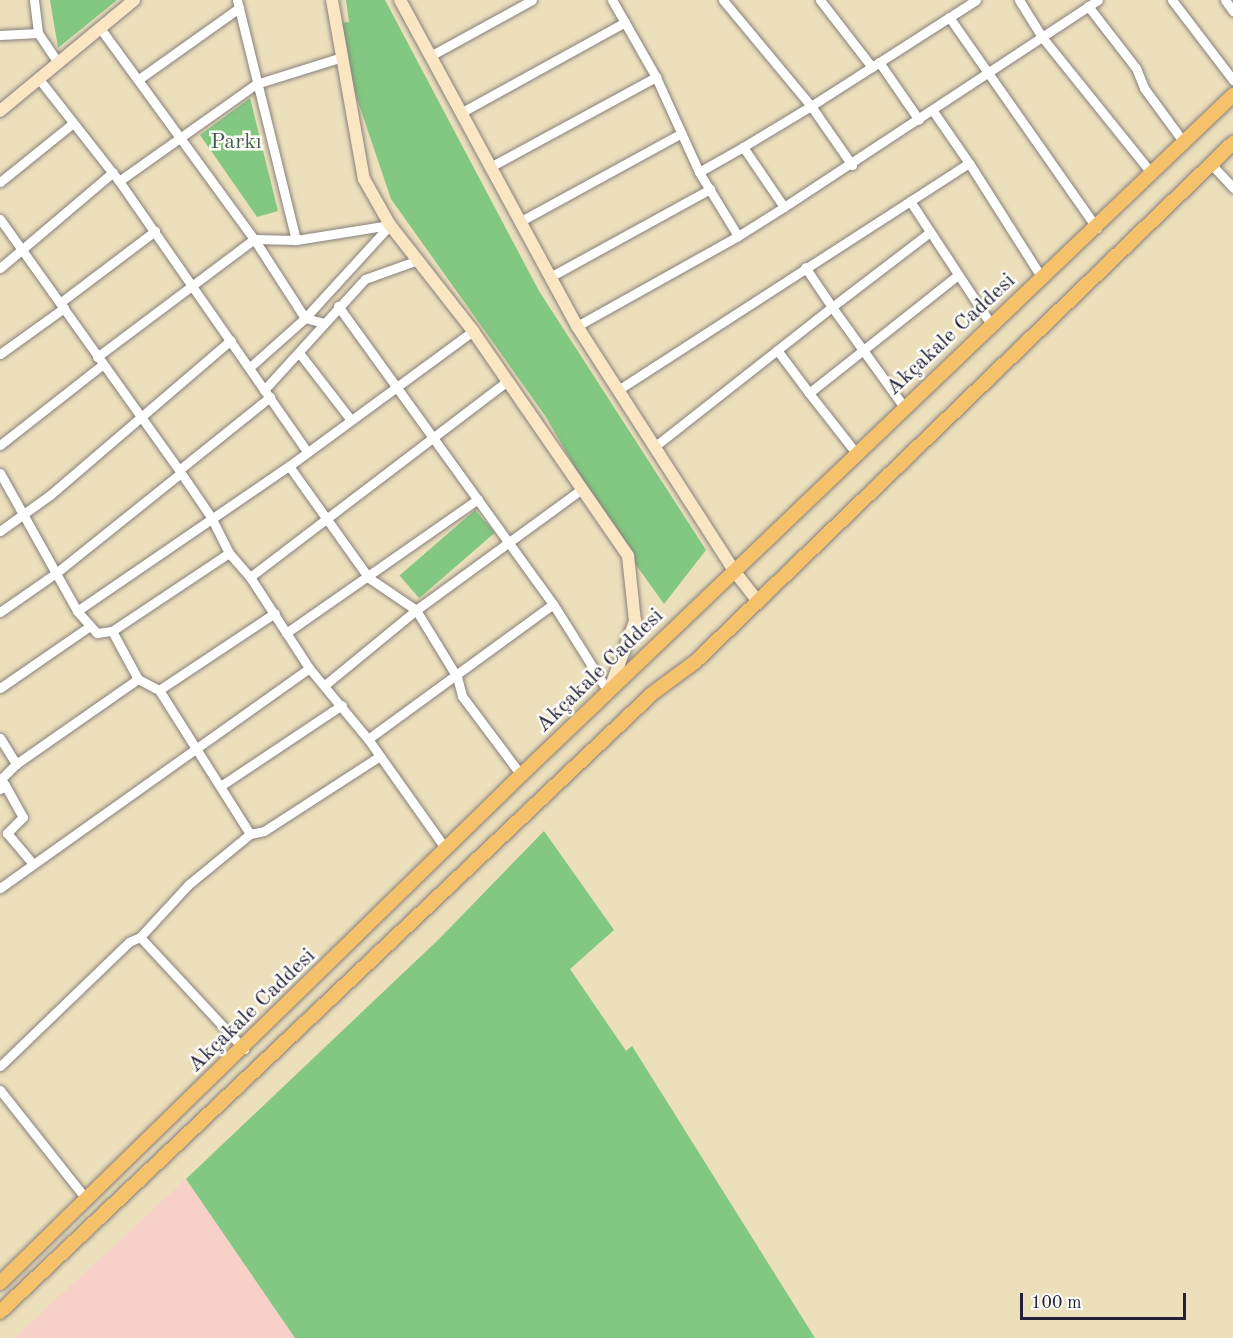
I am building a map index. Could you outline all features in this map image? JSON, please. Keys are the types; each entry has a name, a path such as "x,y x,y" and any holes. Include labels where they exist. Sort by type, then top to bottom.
{"main road":[{"path":"0,111 134,0"},
{"path":"332,0 364,179 390,225 473,332 628,556 635,621 609,693"},
{"path":"402,0 464,111 578,326 735,572 758,601"},
{"name":"Akçakale Caddesi","path":"0,1283 244,1049 446,849 856,453 1097,228 1233,95"},
{"name":"Akçakale Caddesi","path":"0,1312 653,693 695,662 1233,142"}],"street":[{"path":"34,0 38,33 58,63"},
{"path":"432,55 532,0"},
{"path":"612,0 656,77 699,172 738,236"},
{"path":"723,0 811,106 852,165"},
{"path":"699,172 811,106 976,0"},
{"path":"1019,0 1042,37 1152,174"},
{"path":"1172,0 1233,80"},
{"path":"1226,0 1233,11"},
{"path":"822,1 920,120"},
{"path":"578,326 738,236 852,165 1094,2 1136,68 1144,88 1185,144"},
{"path":"139,79 238,4 296,240"},
{"path":"949,17 1097,228"},
{"path":"464,111 625,22"},
{"path":"100,28 254,239 305,318 324,323"},
{"path":"0,34 38,33"},
{"path":"119,181 256,84 342,57"},
{"path":"492,166 656,77"},
{"path":"39,79 113,172 192,282 307,452"},
{"path":"933,111 1042,278"},
{"path":"0,182 74,123"},
{"path":"521,220 682,133"},
{"path":"742,147 783,207"},
{"path":"618,390 969,163"},
{"path":"1211,164 1233,188"},
{"path":"0,268 113,172"},
{"path":"550,277 710,189"},
{"path":"910,201 992,326"},
{"path":"0,219 24,249 100,361 180,471 211,517 229,554 250,578 275,613 309,668 326,684 368,739 446,849"},
{"path":"0,445 192,282 254,239 296,240 390,225"},
{"path":"250,367 305,318 390,225"},
{"path":"0,354 155,231"},
{"path":"654,447 930,232"},
{"path":"0,612 56,573 180,471 267,394 338,306 365,279 418,260"},
{"path":"805,267 904,407"},
{"path":"809,393 958,275"},
{"path":"338,306 553,604 609,693"},
{"path":"77,611 211,517 289,466 473,332"},
{"path":"0,531 26,515 231,340"},
{"path":"777,350 856,453"},
{"path":"300,354 351,420"},
{"path":"250,578 431,437 506,382"},
{"path":"289,466 328,517 369,578 416,610 457,676 462,696 521,776"},
{"path":"0,473 26,515 77,611 97,633 112,631 229,554"},
{"path":"326,684 416,610 582,489"},
{"path":"286,633 369,578 478,499"},
{"path":"368,739 553,604"},
{"path":"159,690 275,613"},
{"path":"0,688 90,626"},
{"path":"112,631 138,679 159,690 197,745 250,834"},
{"path":"0,888 197,745 309,668"},
{"path":"33,864 7,833 24,817 2,787 1,778 16,764 138,679"},
{"path":"222,785 342,705"},
{"path":"0,738 16,764"},
{"path":"0,1066 129,942 140,937 188,885 250,834 264,831 380,756"},
{"path":"140,937 244,1049"},
{"path":"0,1090 86,1199"}],"shaded area":[{"path":"186,1179 295,1338 14,1338"}],"green space":[{"path":"50,0 117,0 58,48"},
{"path":"346,0 385,0 539,291 706,550 664,604 611,530 546,417 391,199 349,75 340,23 349,22"},
{"name":"Parkı","path":"250,98 278,211 257,217 200,135"},
{"path":"475,510 495,533 419,598 400,576"},
{"path":"544,831 614,930 570,969 626,1051 632,1046 815,1338 295,1338 186,1179 439,939"}]}
